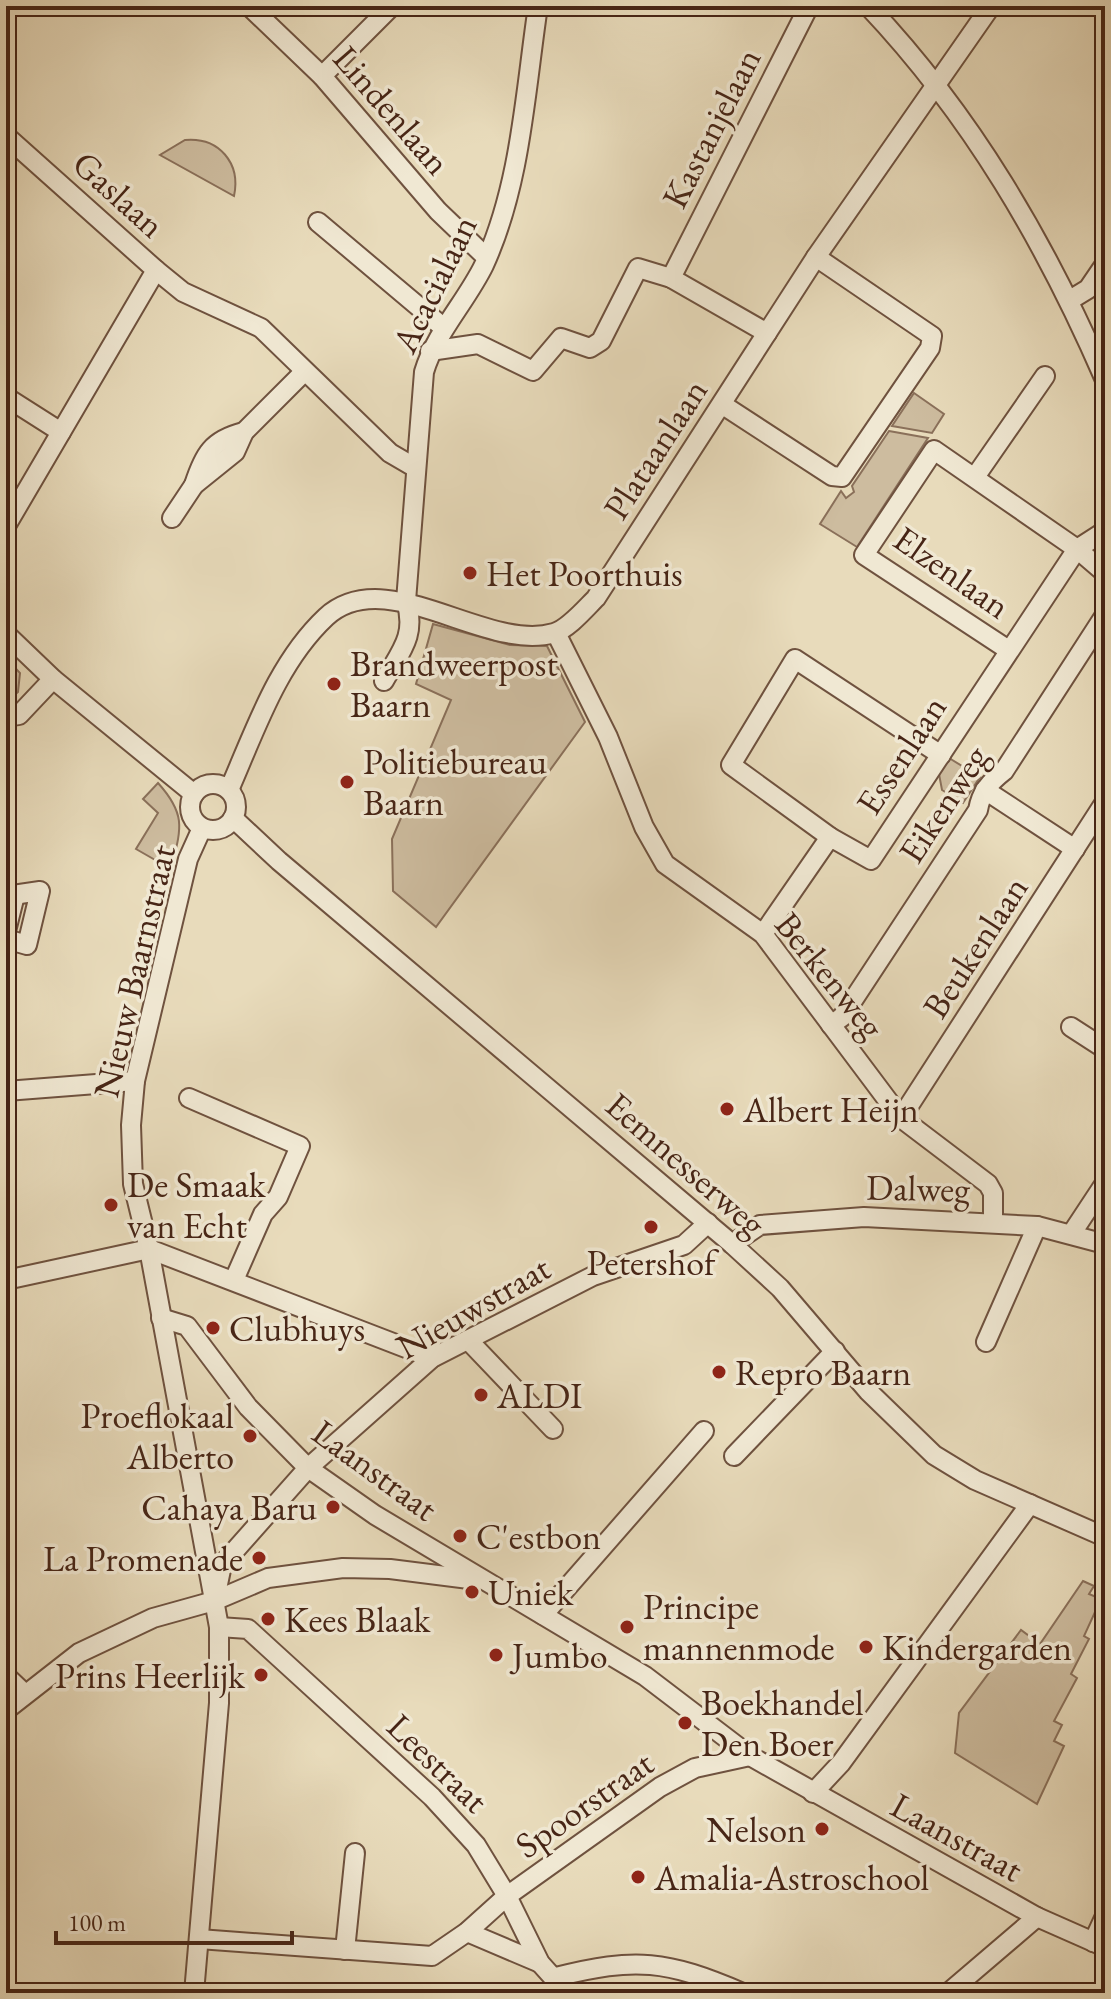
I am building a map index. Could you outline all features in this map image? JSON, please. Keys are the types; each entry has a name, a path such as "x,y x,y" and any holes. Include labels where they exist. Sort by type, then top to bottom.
{"street":[{"name":"Lindenlaan","path":"249,6 322,76 438,211 486,257"},
{"path":"322,76 392,6"},
{"name":"Acacialaan","path":"384,681 410,635 412,620 406,601 414,467 424,372 430,351 486,257 504,212 514,171 538,6"},
{"name":"Kastanjelaan","path":"671,278 809,6"},
{"path":"868,6 906,46 975,136 1029,222 1070,300 1105,380"},
{"name":"Plataanlaan","path":"556,633 596,598 816,257 991,6"},
{"name":"Gaslaan","path":"6,136 156,270 6,526"},
{"path":"318,222 444,328"},
{"path":"723,405 832,476 842,477 851,469 930,348 932,336 816,257"},
{"path":"1070,300 1088,289 1105,264"},
{"path":"430,351 478,344 533,371 561,338 590,348 601,341 638,268 671,278 767,333"},
{"path":"156,270 183,292 261,328 390,453 414,467"},
{"path":"172,518 194,485 235,452 244,432 304,372"},
{"path":"975,477 1045,376"},
{"path":"6,397 61,432"},
{"name":"Elzenlaan","path":"1007,649 864,555 934,450 1077,549"},
{"path":"1105,531 1077,549 1105,573"},
{"name":"Essenlaan","path":"763,934 830,837 871,860 1007,649 1077,549"},
{"path":"229,790 211,784 194,794 190,809 202,828 216,830 233,818 235,804 229,790 280,677 305,639 329,614 356,601 406,601 495,631 523,635 556,633"},
{"name":"Eikenweg","path":"831,1025 842,1017 969,823 985,790 1004,771 1105,615"},
{"name":"Berkenweg","path":"556,633 608,737 644,827 665,864 763,934 901,1118 988,1184 993,1193 993,1221"},
{"path":"6,634 53,679 194,794"},
{"path":"830,837 731,765 795,659 941,755"},
{"path":"6,717 19,715 53,679"},
{"path":"985,790 1075,849"},
{"name":"Beukenlaan","path":"901,1118 1105,802"},
{"name":"Eemnesserweg","path":"233,818 279,861 732,1244 780,1288 904,1429 934,1455 975,1480 1105,1537"},
{"name":"Nieuw Baarnstraat","path":"194,1993 219,1703 219,1627 149,1249 133,1184 131,1125 135,1081 188,859 202,828"},
{"path":"6,931 10,896 40,891 27,945 6,939"},
{"path":"1071,1027 1105,1049"},
{"path":"6,1091 135,1081"},
{"path":"189,1098 300,1146 278,1197 263,1214 234,1280"},
{"path":"1072,1233 1105,1183"},
{"name":"Dalweg","path":"732,1244 760,1225 864,1217 993,1221 1072,1233 1105,1244"},
{"name":"Nieuwstraat","path":"214,1601 222,1565 308,1468 432,1358 593,1276 684,1245 708,1223"},
{"path":"986,1342 1037,1226"},
{"path":"6,1280 149,1249 432,1358"},
{"name":"Laanstraat","path":"161,1318 187,1326 248,1407 308,1468 375,1515 645,1676 750,1756 1037,1917 1099,1945"},
{"path":"468,1340 553,1429"},
{"path":"734,1456 835,1351"},
{"path":"543,1615 704,1431"},
{"path":"813,1793 841,1763 1030,1504"},
{"path":"6,1710 79,1653 153,1618 214,1601 268,1578 343,1568 390,1569 484,1581"},
{"name":"Leestraat","path":"219,1627 248,1629 432,1797 476,1845 507,1896 540,1963 556,1977 567,1993"},
{"path":"6,1676 25,1694"},
{"name":"Spoorstraat","path":"199,1939 432,1956 467,1932 507,1896 676,1778 695,1768 750,1756"},
{"path":"345,1950 355,1853"},
{"path":"1099,1945 1105,1916"},
{"path":"948,1993 1037,1917"},
{"path":"467,1932 540,1963"},
{"path":"556,1977 635,1962 695,1972 743,1993"}],"shaded area":[{"path":"185,140 208,143 225,154 234,173 234,196 160,155"},
{"path":"914,393 944,414 932,433 892,426"},
{"path":"889,431 928,438 857,547 820,524 841,491 846,498 854,492 852,486"},
{"path":"433,624 510,645 547,646 585,722 436,927 393,891 392,839 451,700 416,684"},
{"path":"6,658 20,673 18,692 6,702"},
{"path":"949,758 980,777 963,803 942,790 939,774"},
{"path":"158,783 174,804 179,823 171,869 136,849 158,813 143,799"},
{"path":"1083,1581 1094,1586 1089,1594 1101,1599 1084,1636 1089,1639 1071,1674 1077,1678 1054,1721 1062,1725 1054,1741 1064,1746 1037,1804 955,1753 959,1713 1021,1630 1040,1644"}],"place":[{"name":"Het Poorthuis","path":"470,573"},
{"name":"Brandweerpost Baarn","path":"334,684"},
{"name":"Politiebureau Baarn","path":"347,782"},
{"name":"Albert Heijn","path":"727,1109"},
{"name":"De Smaak van Echt","path":"111,1205"},
{"name":"Petershof","path":"651,1227"},
{"name":"Clubhuys","path":"213,1328"},
{"name":"Repro Baarn","path":"719,1372"},
{"name":"ALDI","path":"481,1395"},
{"name":"Proeflokaal Alberto","path":"250,1436"},
{"name":"Cahaya Baru","path":"333,1507"},
{"name":"C'estbon","path":"460,1536"},
{"name":"La Promenade","path":"259,1558"},
{"name":"Uniek","path":"472,1592"},
{"name":"Kees Blaak","path":"268,1619"},
{"name":"Principe mannenmode","path":"627,1627"},
{"name":"Kindergarden","path":"866,1647"},
{"name":"Jumbo","path":"496,1655"},
{"name":"Prins Heerlijk","path":"261,1675"},
{"name":"Boekhandel Den Boer","path":"685,1723"},
{"name":"Nelson","path":"822,1829"},
{"name":"Amalia-Astroschool","path":"638,1877"}]}
